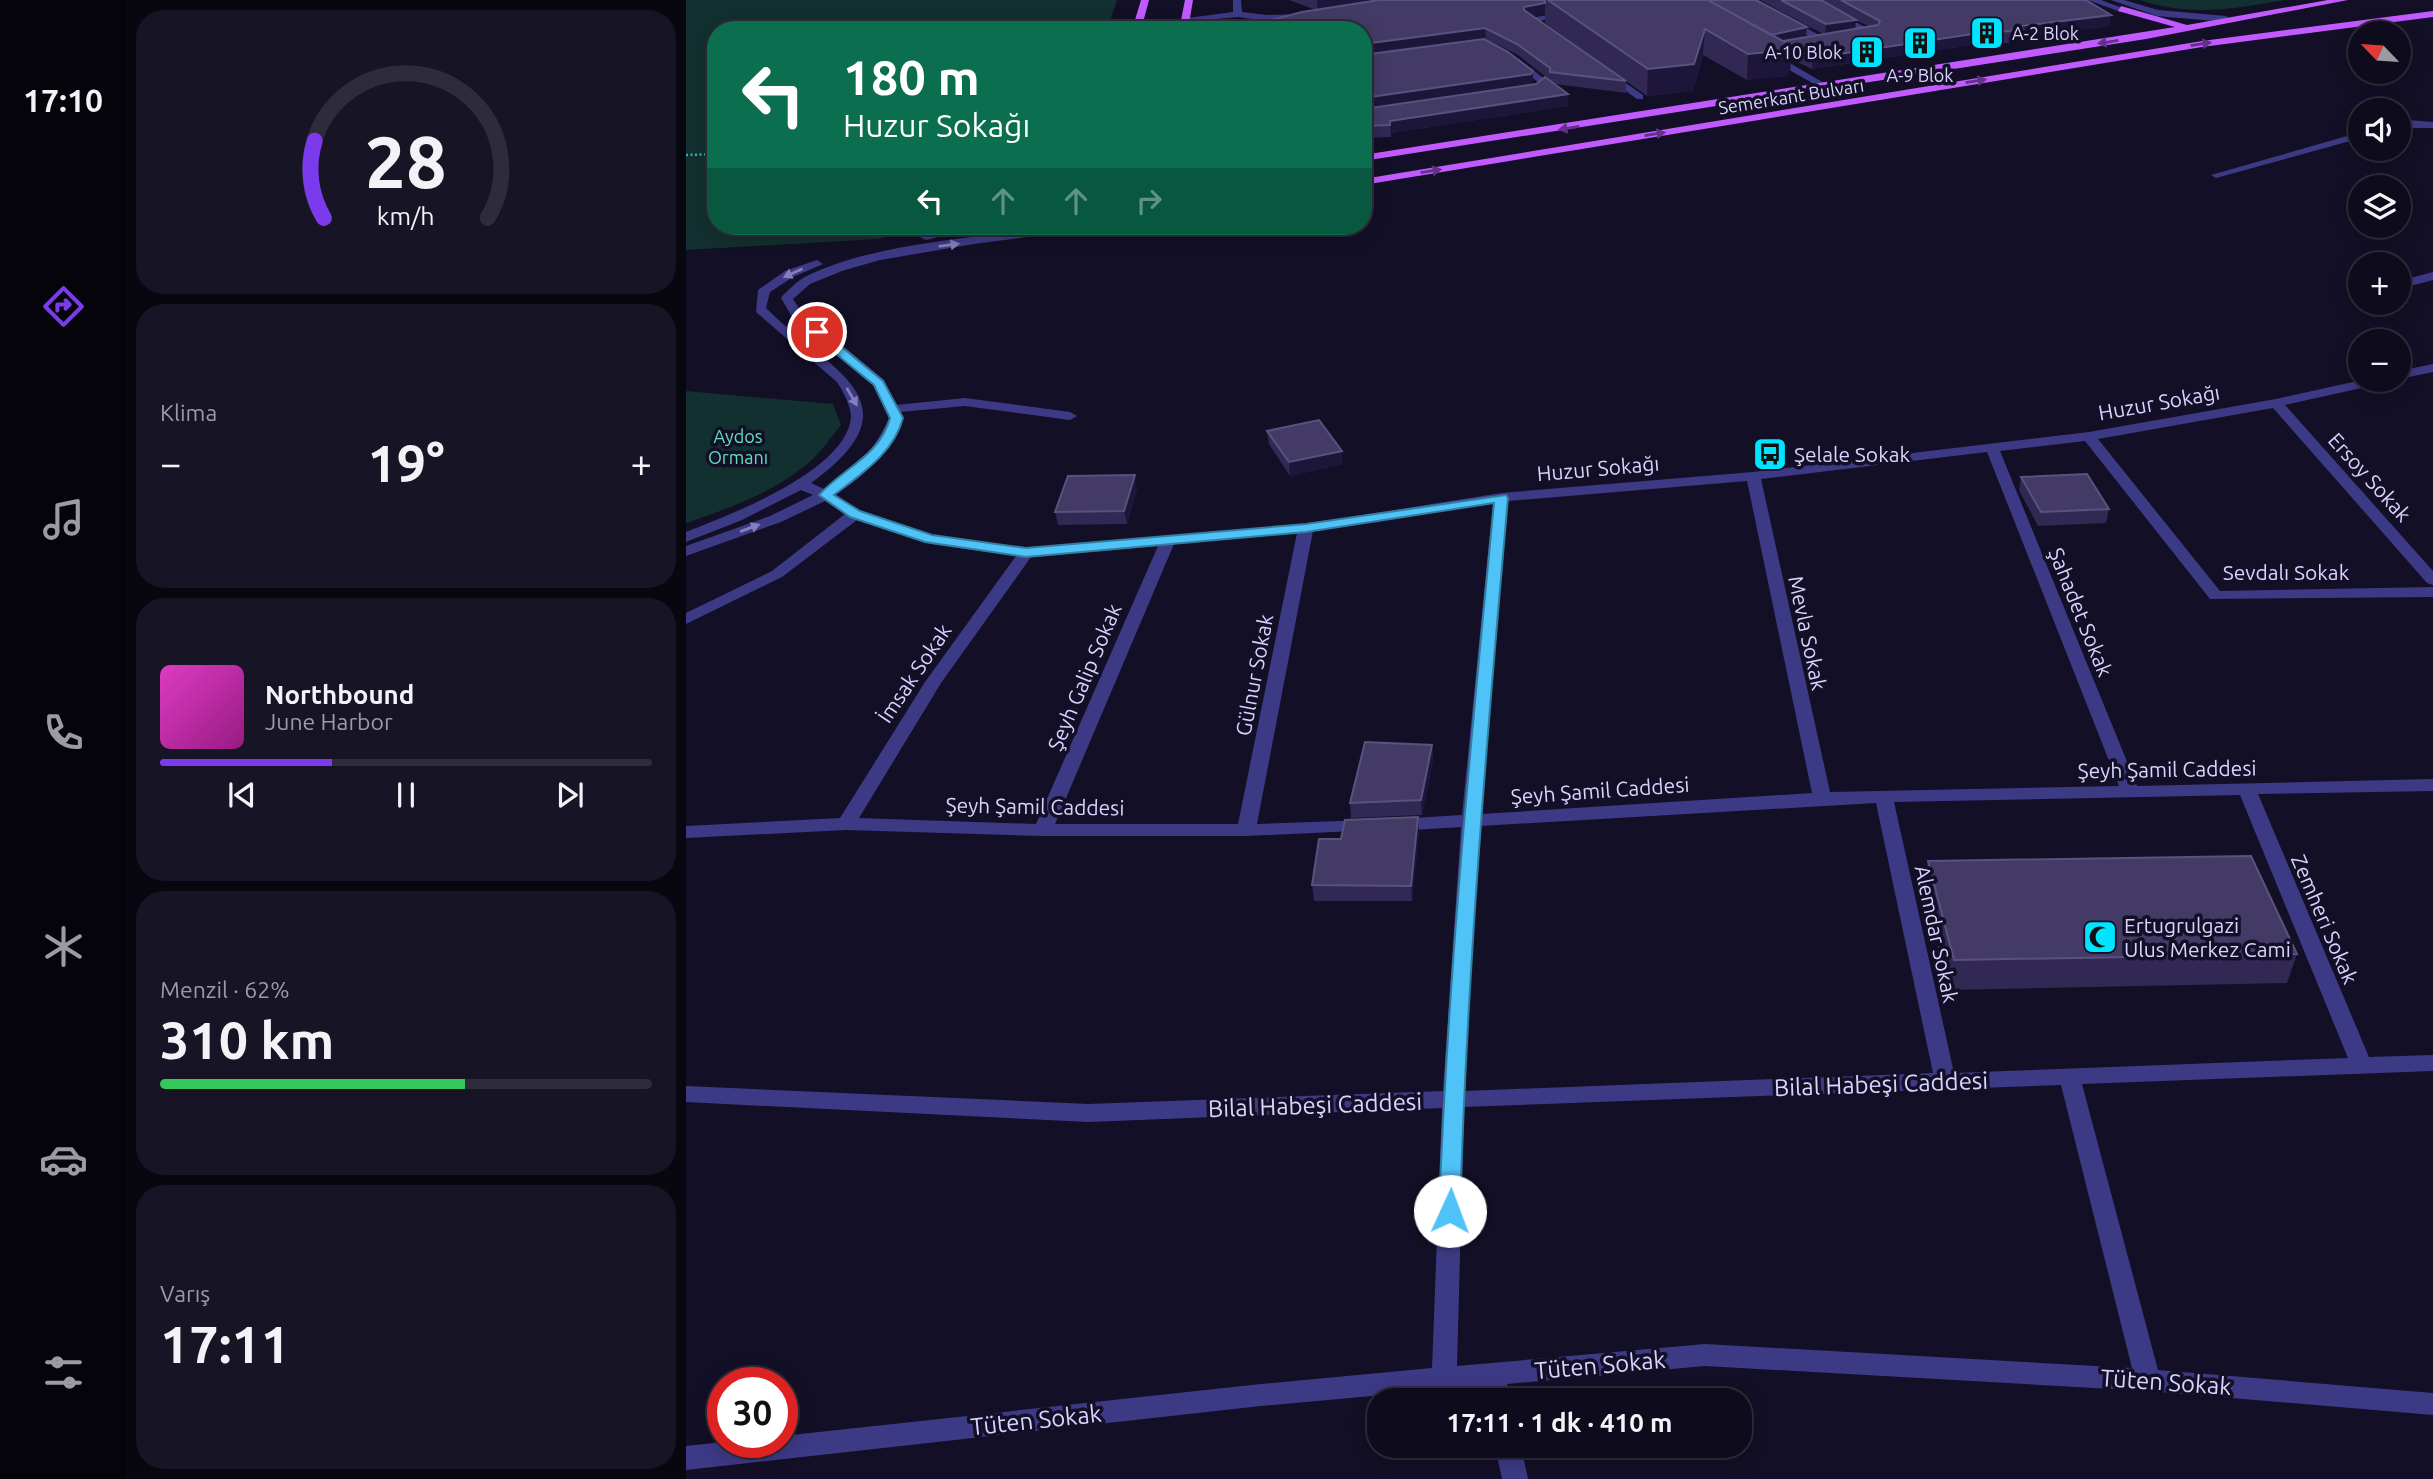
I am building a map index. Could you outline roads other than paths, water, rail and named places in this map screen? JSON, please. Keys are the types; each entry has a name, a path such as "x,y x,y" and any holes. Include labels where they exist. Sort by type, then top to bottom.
{"main road":[{"path":"1139,21 1145,0"},
{"path":"1184,19 1189,0"},
{"name":"Semerkant Bulvarı","path":"1372,157 2146,36 2226,19 2344,0"},
{"path":"2121,9 2186,27 2279,32"},
{"path":"2121,9 2143,19 2148,26 2146,36"},
{"name":"Semerkant Bulvarı","path":"1372,181 2279,32 2433,15"}],"street":[{"path":"1237,0 1238,14"},
{"path":"1808,0 1872,33 1848,37"},
{"path":"2092,0 2121,9"},
{"path":"2115,0 2157,13 2226,19"},
{"path":"1552,35 1530,19 1585,12"},
{"path":"1184,19 1238,14 1267,19 1311,16"},
{"path":"1777,15 1824,41"},
{"path":"1811,43 1836,39"},
{"path":"1784,47 1771,49 1828,87"},
{"path":"1503,53 1543,82 1536,90 1510,94"},
{"path":"1767,54 1828,87"},
{"path":"1596,66 1640,97"},
{"path":"2411,123 2433,125"},
{"path":"2216,175 2348,139"},
{"path":"686,537 737,517 800,485 842,450 855,432 860,412 850,391 766,317 760,309 764,290 789,274 837,258 938,235"},
{"path":"686,551 755,527 826,495 870,462 893,429 896,418 879,383 795,312 788,298 794,287 810,278 860,262 927,248 1022,235"},
{"path":"2411,282 2433,276"},
{"path":"2411,373 2433,368"},
{"name":"Huzur Sokağı","path":"800,485 826,495 855,514 930,539 1026,553 1306,528 1501,498 1754,476 2089,436 2276,403 2348,387"},
{"path":"893,409 965,402 1070,416"},
{"name":"Ersoy Sokak","path":"2276,403 2433,580"},
{"name":"Sevdalı Sokak","path":"2089,436 2216,596 2433,592"},
{"name":"Şahadet Sokak","path":"1992,446 2131,793"},
{"name":"Mevla Sokak","path":"1754,476 1822,798"},
{"path":"1444,1378 1453,1100 1471,822 1501,498"},
{"path":"686,619 777,574 855,514"},
{"name":"Gülnur Sokak","path":"1246,830 1306,528"},
{"name":"Şeyh Galip Sokak","path":"1043,830 1167,542"},
{"name":"İmsak Sokak","path":"846,824 933,682 1026,553"},
{"name":"Şeyh Şamil Caddesi","path":"686,832 846,824 1043,830 1246,830 1471,822 1822,798 2433,785"},
{"name":"Zemheri Sokak","path":"2247,790 2362,1065"},
{"name":"Alemdar Sokak","path":"1884,797 1945,1081"},
{"name":"Bilal Habeşi Caddesi","path":"686,1094 1088,1113 2433,1063"},
{"path":"2070,1078 2148,1380"},
{"name":"Tüten Sokak","path":"686,1458 1247,1397 1705,1355 2148,1380 2433,1404"},
{"path":"1492,1374 1495,1388"},
{"path":"1511,1458 1516,1479"}],"place":[{"name":"A-2 Blok","path":"1987,33"},
{"name":"A-9 Blok","path":"1920,43"},
{"name":"A-10 Blok","path":"1867,52"},
{"name":"Şelale Sokak","path":"1770,454"},
{"name":"Ertugrulgazi Ulus Merkez Cami","path":"2100,937"}],"park label":[{"name":"Aydos Ormanı","path":"738,446"}]}
